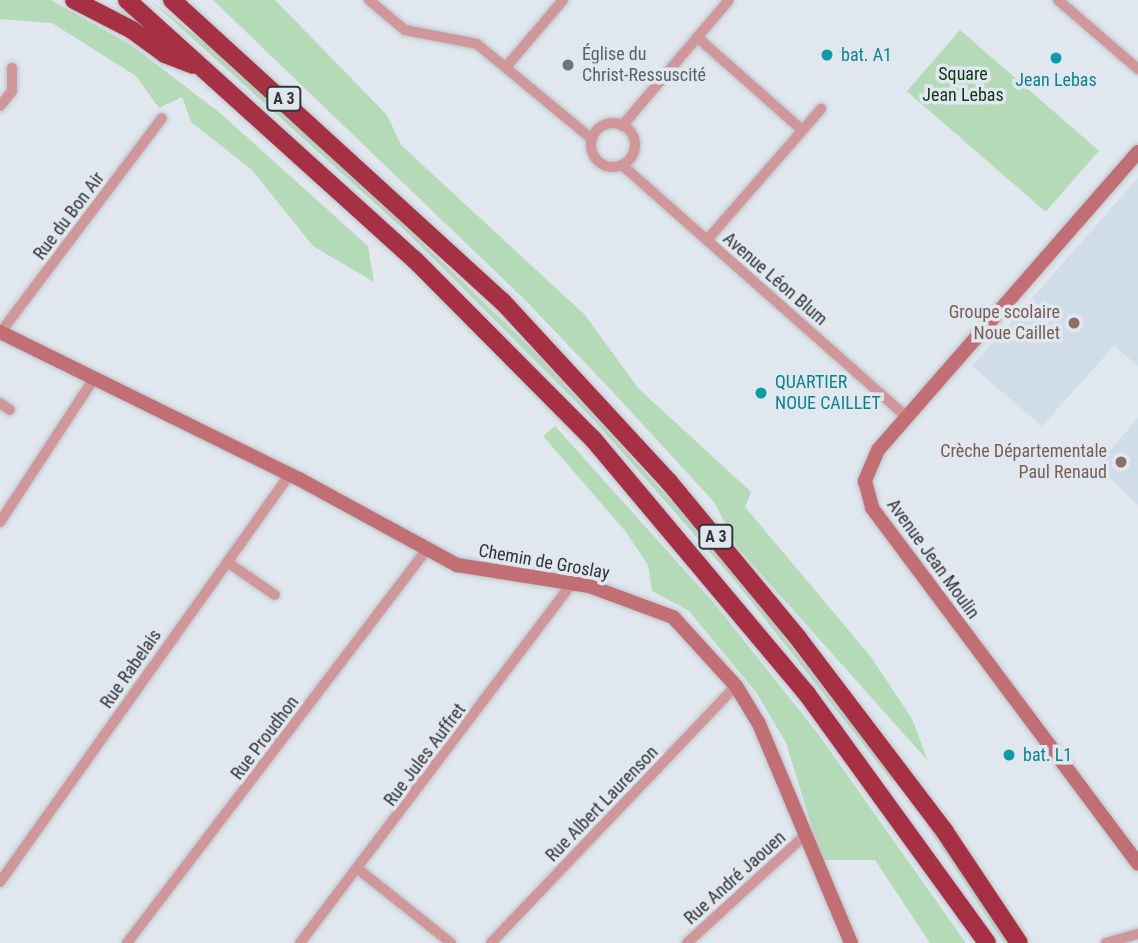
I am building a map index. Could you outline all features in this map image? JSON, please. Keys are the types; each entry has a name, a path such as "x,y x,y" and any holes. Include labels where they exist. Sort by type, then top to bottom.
{"highway":[{"path":"74,0 132,30 164,54 204,70"},
{"name":"A 3","path":"127,0 415,260 593,439 807,694 987,943"},
{"name":"A 3","path":"172,0 502,301 669,482 822,670 945,832 1019,943"},
{"path":"194,0 203,27"}],"street":[{"name":"Avenue Léon Blum","path":"369,0 405,30 477,44 592,139 592,153 601,164 622,165 906,416"},
{"path":"506,67 563,0"},
{"path":"622,125 729,0"},
{"path":"1058,0 1138,69"},
{"path":"697,37 802,130"},
{"path":"0,106 12,91 12,68"},
{"path":"707,240 821,109"},
{"name":"Rue du Bon Air","path":"0,332 162,118"},
{"path":"592,139 608,124 622,125 632,135 634,149 622,165"},
{"name":"Avenue Jean Moulin","path":"1138,152 906,416 867,471 872,508 1138,864"},
{"name":"Chemin de Groslay","path":"0,332 289,475 426,551 472,569 572,584 657,607 673,617 736,686 759,724 851,943"},
{"path":"0,522 93,380"},
{"path":"0,403 10,410"},
{"name":"Rue Rabelais","path":"0,882 289,475"},
{"name":"Rue Proudhon","path":"127,943 426,551"},
{"path":"227,562 275,595"},
{"name":"Rue Jules Auffret","path":"300,943 572,584"},
{"name":"Rue Albert Laurenson","path":"491,943 736,686"},
{"name":"Rue André Jaouen","path":"687,943 804,836"},
{"path":"358,869 451,943"},
{"path":"1106,943 1138,936"},
{"path":"1133,943 1138,936"}],"shaded area":[{"name":"Groupe scolaire Noue Caillet","path":"1138,178 1138,366 1114,346 1042,426 972,366"},
{"name":"Crèche Départementale Paul Renaud","path":"1138,418 1138,505 1101,470 1106,464 1102,460"}],"green space":[{"path":"0,0 51,0 131,45 220,113 368,246 374,282 313,246 252,170 191,122 182,97 159,108 136,76 52,23 0,19"},
{"path":"150,0 219,54 350,173 535,352 713,546 895,779 892,781 736,582 593,419 411,236"},
{"path":"213,0 275,0 387,115 401,145 585,315 638,388 751,492 745,507 871,657 912,719 928,761 738,548 714,502 612,391 526,301"},
{"name":"Square Jean Lebas","path":"960,30 1099,151 1046,212 907,91"},
{"path":"555,426 713,602 816,731 966,943 930,943 875,860 822,860 786,743 756,692 689,611 652,591 648,565 626,532 543,436"},
{"path":"908,796 988,910 1009,943 1004,943"}],"place":[{"name":"bat. A1","path":"827,55"},
{"name":"Jean Lebas","path":"1056,58"},
{"name":"Église du Christ-Ressuscité","path":"568,65"},
{"name":"Groupe scolaire Noue Caillet","path":"1074,323"},
{"name":"QUARTIER NOUE CAILLET","path":"761,393"},
{"name":"Crèche Départementale Paul Renaud","path":"1121,462"},
{"name":"bat. L1","path":"1009,755"}]}
